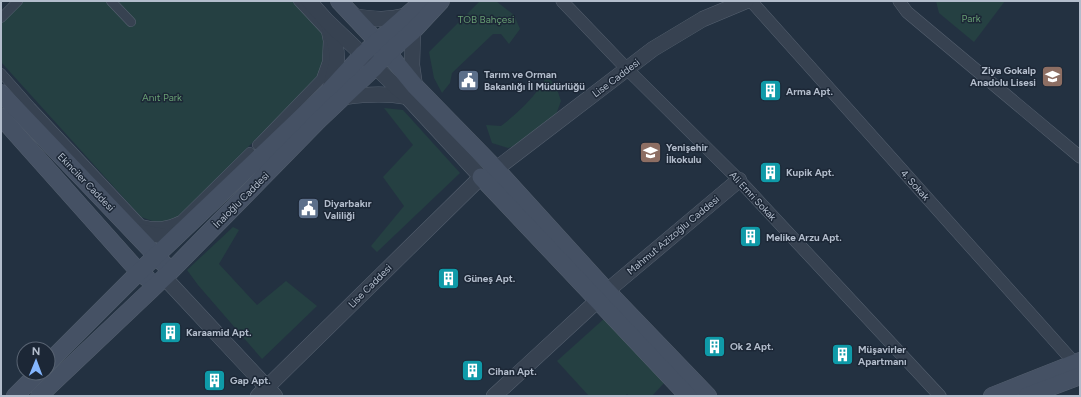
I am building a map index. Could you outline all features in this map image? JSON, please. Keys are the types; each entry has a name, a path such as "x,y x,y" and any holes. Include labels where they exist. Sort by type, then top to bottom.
{"main road":[{"path":"339,1 382,47 411,91 602,295 688,396"},
{"path":"411,23 423,1"},
{"path":"56,355 139,272 329,91 363,54 382,47 441,1"},
{"name":"İnaloğlu Caddesi","path":"39,396 163,278 319,120 375,67 382,47"},
{"name":"Ekinciler Caddesi","path":"1,93 157,256 163,278 139,272 1,117"},
{"path":"602,295 708,396"},
{"path":"992,396 1078,367"},
{"path":"1027,396 1078,367"},
{"path":"14,396 30,381"}],"street":[{"path":"1,18 18,1"},
{"path":"111,1 131,22"},
{"path":"1,73 141,224 156,228 171,225 181,220 321,79 327,62 328,41 326,31 298,1"},
{"path":"309,1 327,21 375,67 411,91"},
{"name":"Ali Emri Sokak","path":"562,1 627,69 739,180 940,396"},
{"name":"Lise Caddesi","path":"267,393 488,173 653,49 703,18 746,1"},
{"name":"4. Sokak","path":"751,1 1078,367"},
{"path":"899,1 908,6 1080,157"},
{"path":"354,16 370,20 391,20 411,23 411,91"},
{"path":"327,21 336,42 338,52 336,67 329,91"},
{"path":"345,97 411,91"},
{"name":"Mahmut Azizoğlu Caddesi","path":"494,396 602,295 739,180"},
{"path":"132,230 166,237 181,232"},
{"name":"Ekinciler Caddesi","path":"163,278 267,393"}],"green space":[{"name":"Anıt Park","path":"22,1 292,1 323,34 325,55 319,76 178,217 161,224 141,217 1,62 1,22"},
{"name":"TOB Bahçesi","path":"480,1 496,1 514,15 520,29 509,44 501,34 493,34 452,73 450,83 442,93 434,78 429,52"},
{"name":"Park","path":"936,1 1005,1 974,42 939,13"},
{"path":"547,76 556,86 561,101 554,120 530,141 508,148 492,143 486,125 501,126 515,115 537,91"},
{"path":"384,108 403,110 460,173 377,252 371,246 404,206 383,177 413,145"},
{"path":"233,227 239,230 219,264 257,305 286,281 317,306 262,359 198,285 187,270"},
{"path":"606,317 664,383 652,396 629,396 627,394 625,396 589,396 557,361"}],"place":[{"name":"Ziya Gokalp Anadolu Lisesi","path":"1052,76"},
{"name":"Tarım ve Orman Bakanlığı İl Müdürlüğü","path":"468,80"},
{"name":"Arma Apt.","path":"770,91"},
{"name":"Yenişehir İlkokulu","path":"651,153"},
{"name":"Kupik Apt.","path":"771,172"},
{"name":"Diyarbakır Valiliği","path":"308,209"},
{"name":"Melike Arzu Apt.","path":"750,237"},
{"name":"Güneş Apt.","path":"448,278"},
{"name":"Karaamid Apt.","path":"171,332"},
{"name":"Ok 2 Apt.","path":"715,346"},
{"name":"Müşavirler Apartmanı","path":"842,355"},
{"name":"Cihan Apt.","path":"473,371"},
{"name":"Gap Apt.","path":"215,380"}]}
